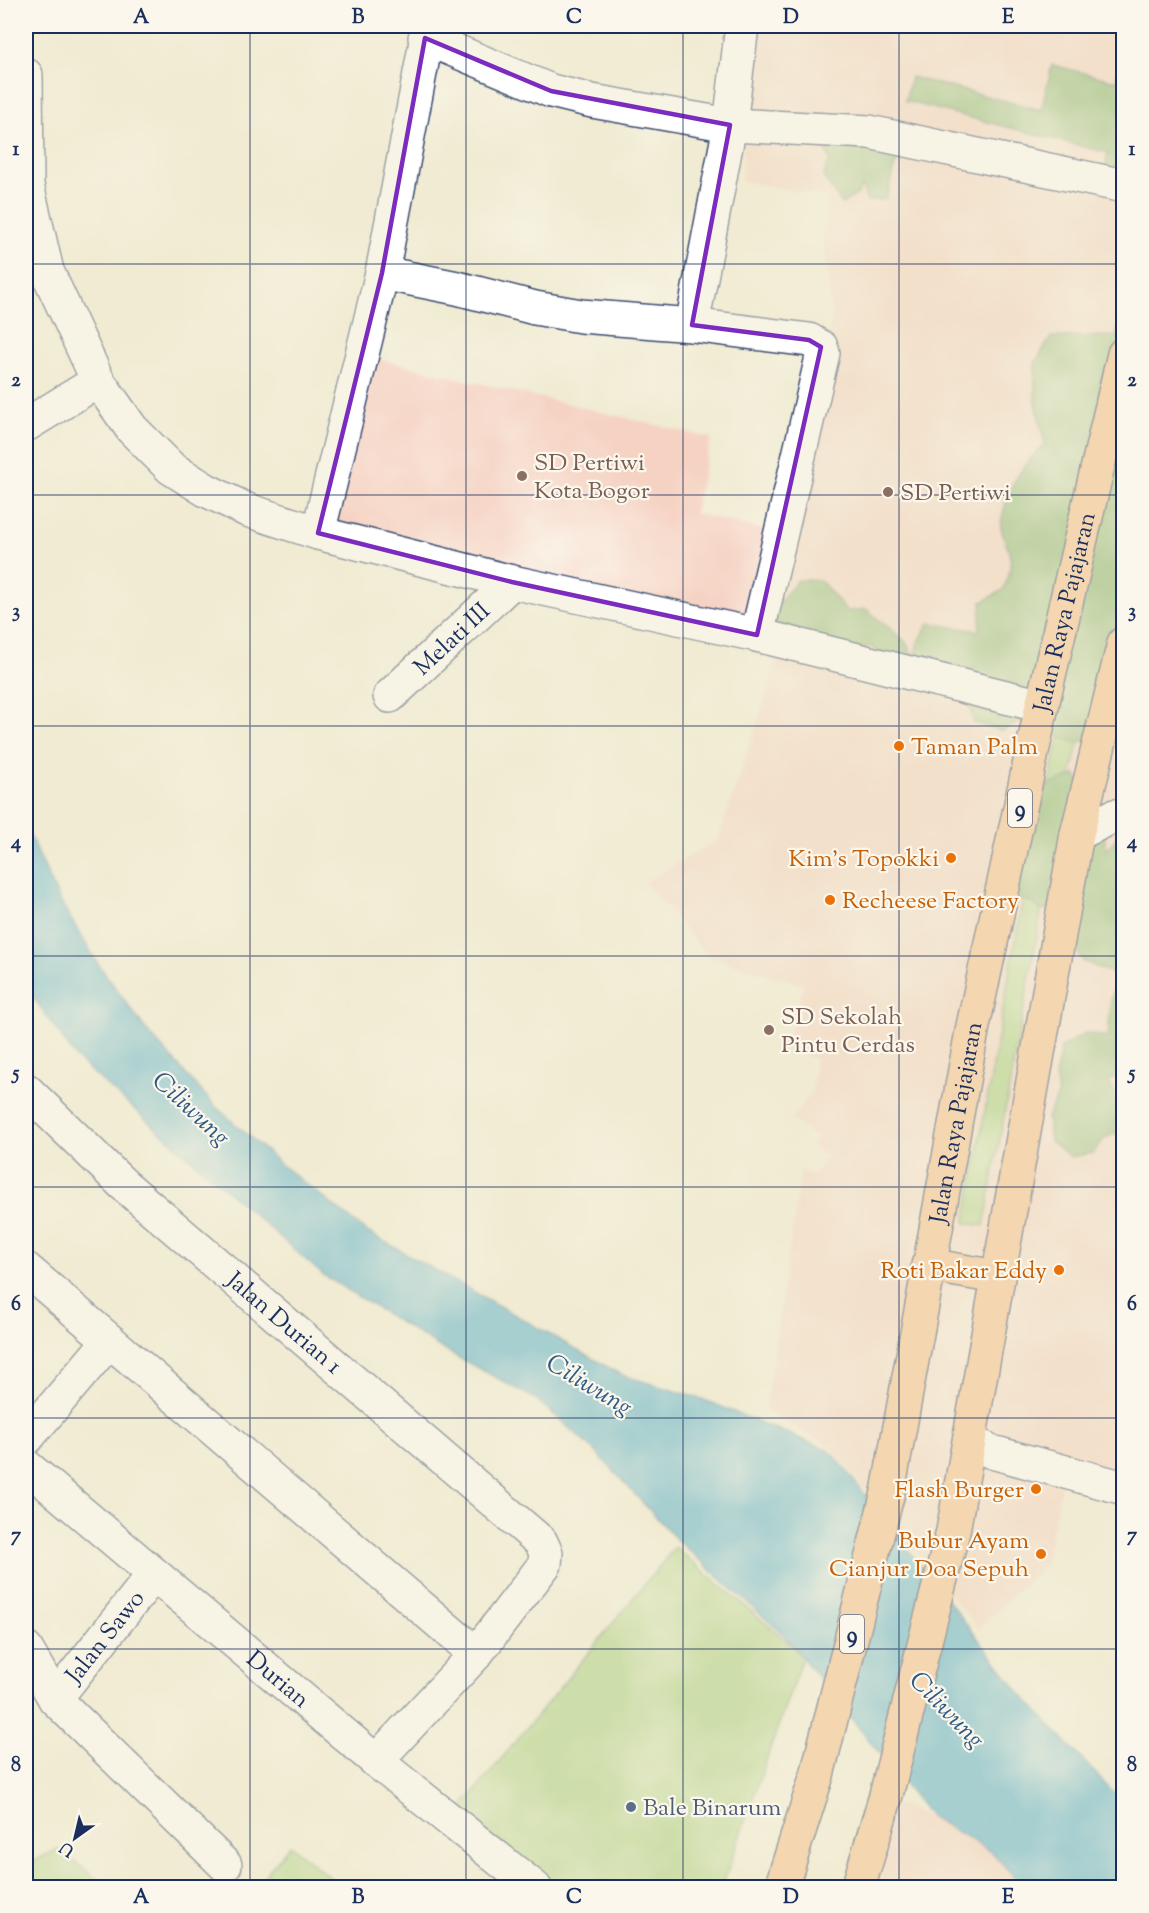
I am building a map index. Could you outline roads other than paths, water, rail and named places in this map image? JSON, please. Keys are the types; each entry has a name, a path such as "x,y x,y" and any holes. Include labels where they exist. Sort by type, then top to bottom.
{"highway":[{"name":"Jalan Raya Pajajaran","path":"781,1887 816,1776 888,1492 973,1026 1042,706 1124,354"},
{"path":"858,1887 885,1799 953,1531 971,1442 997,1277 1077,834 1120,683 1124,644"},
{"path":"928,1265 997,1277"}],"street":[{"path":"692,325 730,125 742,26"},
{"path":"318,533 382,273 427,32 551,91 592,101 730,125 869,132 1124,186"},
{"path":"26,75 27,185 47,271 98,381 132,429 171,468 206,490 247,510 318,533 513,582 757,634 1042,706"},
{"path":"382,273 457,288 535,308 581,316 692,325 809,340 821,347 823,353 757,634"},
{"path":"26,425 98,381"},
{"name":"Melati III","path":"390,696 513,582"},
{"path":"1077,834 1114,816 1124,816"},
{"name":"Jalan Durian 1","path":"26,1090 123,1184 541,1542 546,1553 545,1564 476,1654"},
{"path":"26,1269 476,1654 376,1761"},
{"path":"26,1439 109,1341"},
{"path":"971,1442 992,1452 1124,1488"},
{"name":"Durian","path":"26,1466 376,1761 535,1887"},
{"name":"Jalan Sawo","path":"56,1699 154,1574"},
{"path":"26,1649 56,1699 225,1865"}],"water":[{"name":"Ciliwung","path":"26,827 60,901 98,964 147,1031 215,1106 284,1167 369,1233 622,1375 702,1399 828,1450 834,1455 1023,1696 1123,1803 1123,1887 1023,1887 992,1852 931,1817 784,1635 678,1541 594,1450 536,1399 446,1351 323,1275 77,1059 26,987"}],"place":[{"name":"SD Pertiwi Kota Bogor","path":"522,476"},
{"name":"SD Pertiwi","path":"888,492"},
{"name":"Taman Palm","path":"899,746"},
{"name":"Kim's Topokki","path":"951,858"},
{"name":"Recheese Factory","path":"830,900"},
{"name":"SD Sekolah Pintu Cerdas","path":"769,1030"},
{"name":"Roti Bakar Eddy","path":"1059,1270"},
{"name":"Flash Burger","path":"1036,1489"},
{"name":"Bubur Ayam Cianjur Doa Sepuh","path":"1041,1554"},
{"name":"Bale Binarum","path":"631,1807"}]}
